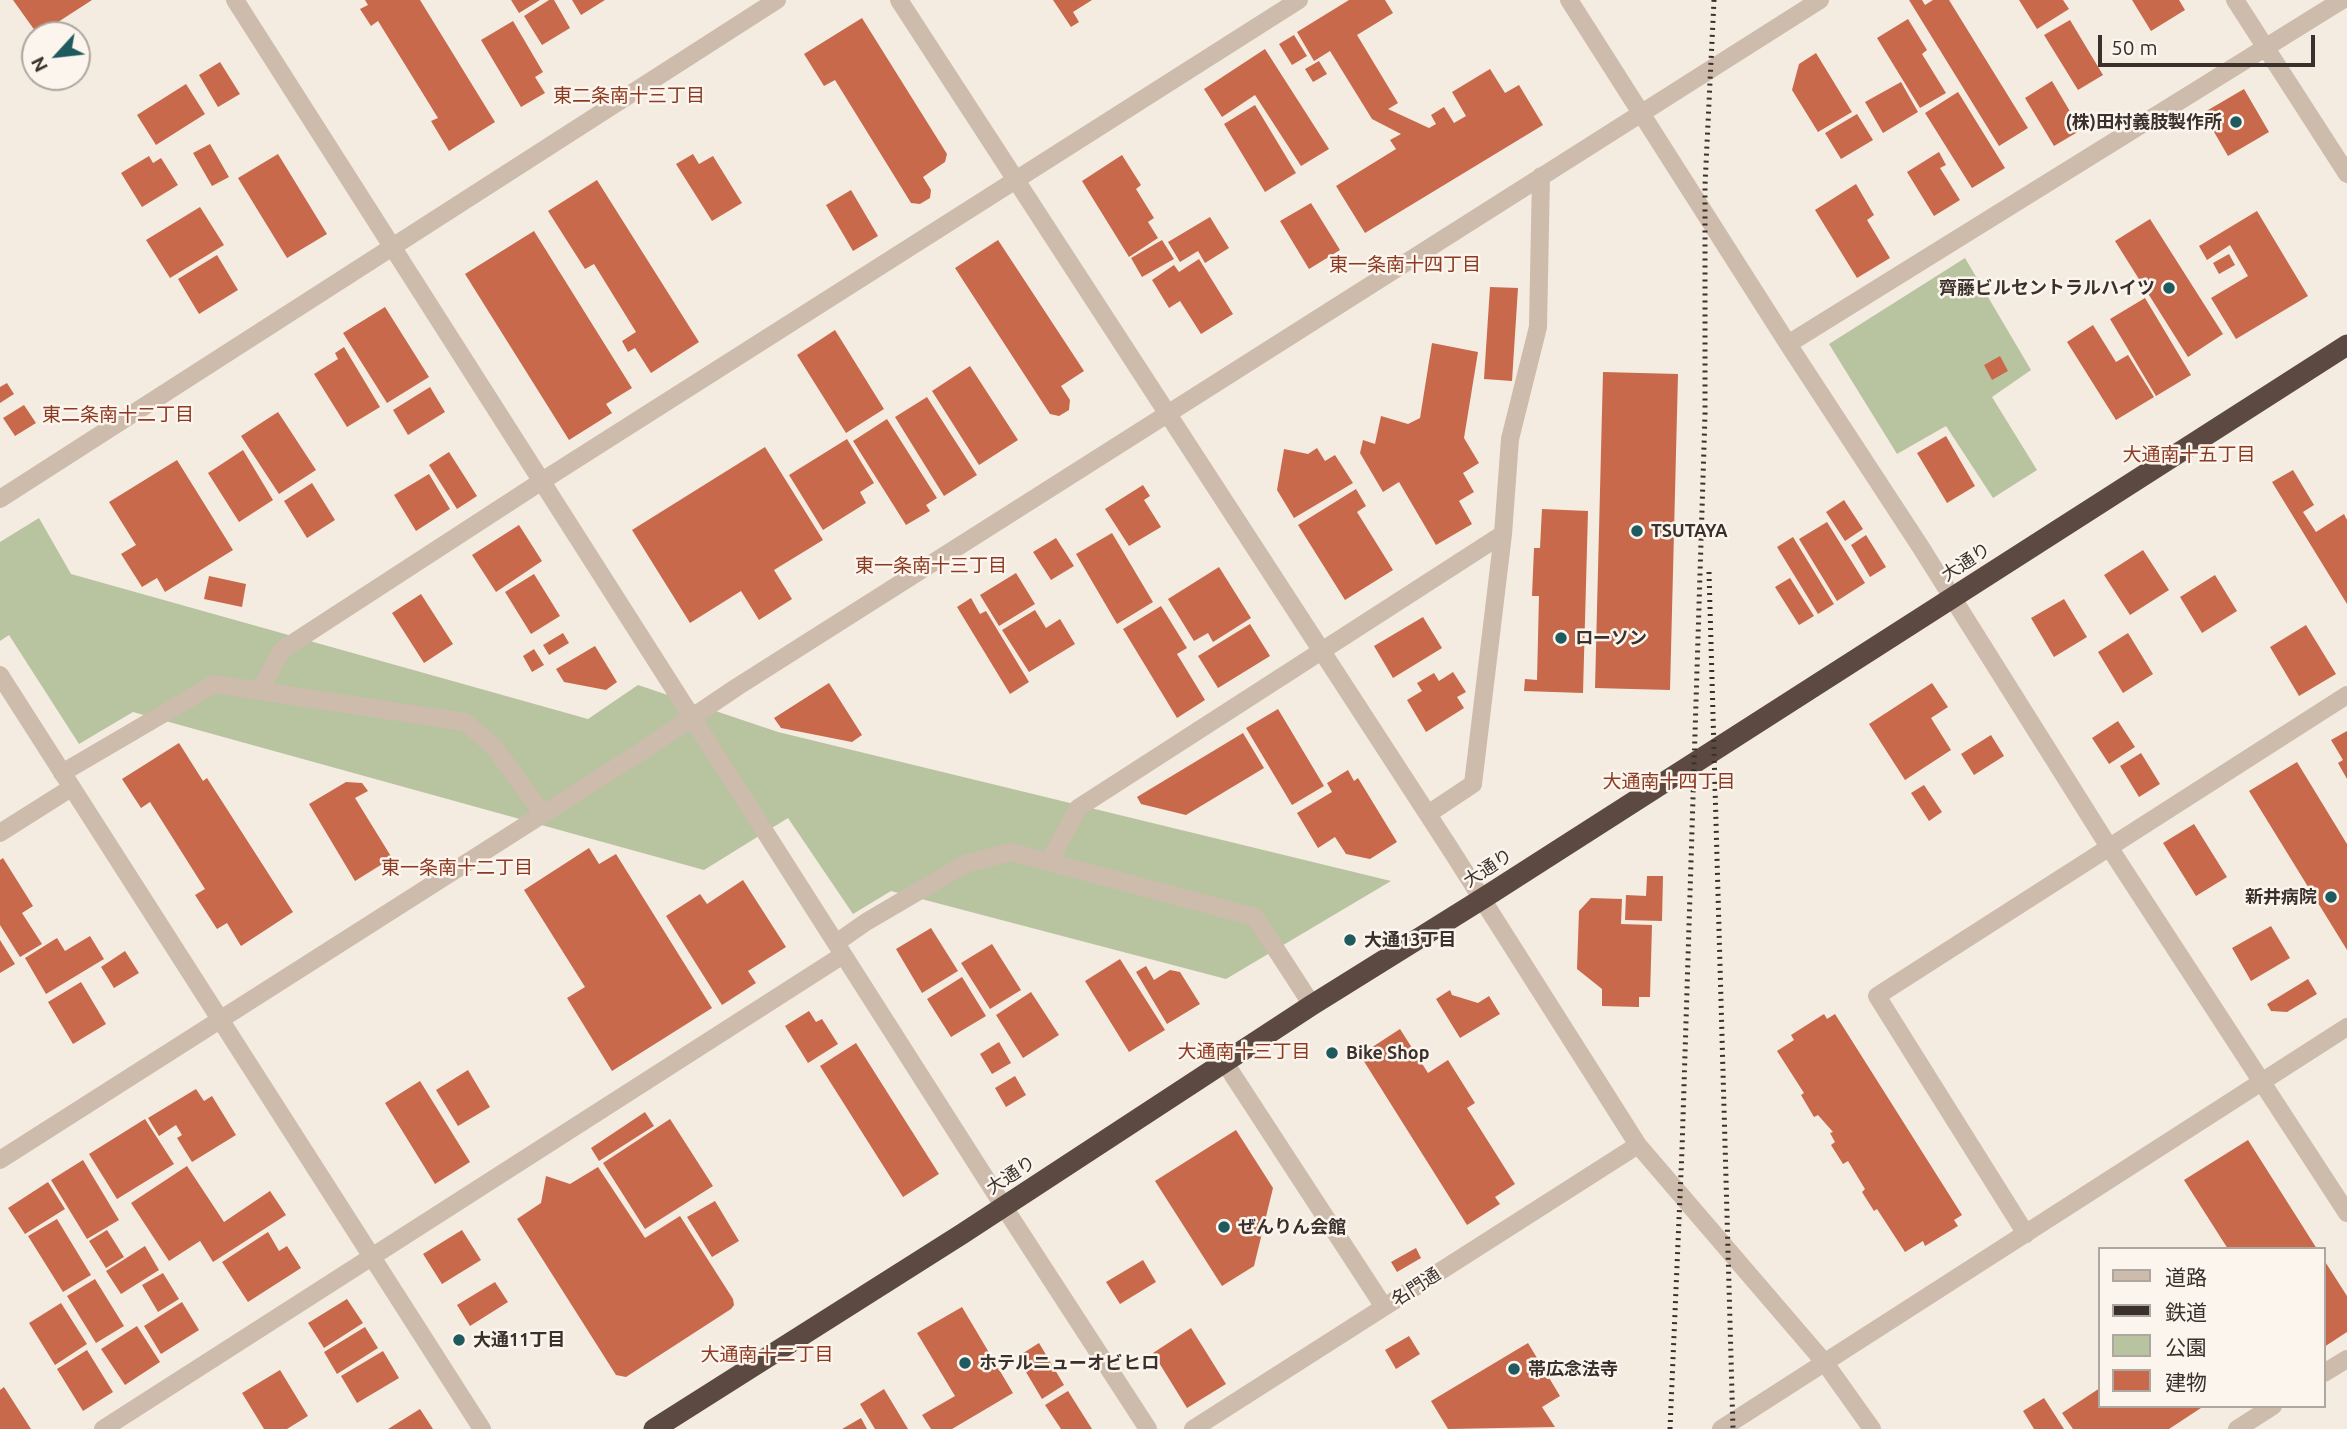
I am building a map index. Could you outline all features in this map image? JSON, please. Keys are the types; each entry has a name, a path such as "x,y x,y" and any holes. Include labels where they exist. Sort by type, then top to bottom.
{"highway":[{"name":"大通り","path":"654,1429 1004,1207 1312,1005 2347,345"}],"street":[{"path":"0,499 777,0"},
{"path":"899,0 1428,814 1638,1145 1825,1363 1872,1429"},
{"path":"260,691 282,650 1015,178 1298,0"},
{"path":"1569,0 1953,598 2109,847 2347,1213"},
{"path":"0,1160 1640,113 1798,6 1820,0"},
{"path":"2235,0 2347,174"},
{"path":"1788,344 2342,0"},
{"path":"240,2 839,949 1148,1429"},
{"path":"1428,814 1474,784 1503,534 1510,439 1538,327 1541,176"},
{"path":"1049,862 1079,808 1503,534"},
{"path":"0,675 482,1429"},
{"path":"0,834 67,781 214,684 465,722 494,747 543,814"},
{"path":"2026,1234 1877,996 2347,695"},
{"path":"103,1429 839,949 866,922 965,864 1012,852 1255,917 1312,1005"},
{"path":"1721,1429 2347,1027"},
{"path":"1225,1063 1384,1307"},
{"name":"名門通","path":"1193,1429 1638,1145"},
{"path":"2326,1373 2347,1359"},
{"path":"2237,1429 2270,1408"}],"green space":[{"path":"1965,258 2031,370 1992,397 2037,470 1993,498 1946,426 1897,454 1829,344"},
{"path":"39,518 71,574 588,719 638,685 778,732 1391,881 1226,979 891,891 853,914 788,818 704,870 133,712 79,744 9,635 0,641 0,542"}],"building":[{"path":"13,0 92,0 60,21 28,21"},
{"path":"365,0 420,0 495,122 449,151 431,121 438,118 378,21 371,26 360,9 368,5"},
{"path":"511,0 540,0 519,13"},
{"path":"549,0 554,0 570,28 542,45 524,16"},
{"path":"572,0 605,0 581,15"},
{"path":"1053,0 1092,0 1073,12 1079,22 1071,27"},
{"path":"1349,0 1385,0 1393,13 1357,35 1398,103 1388,109 1429,128 1436,124 1431,115 1444,107 1454,123 1466,116 1452,92 1490,69 1505,93 1519,85 1543,125 1365,233 1336,186 1396,149 1390,140 1401,134 1372,119 1330,51 1314,61 1297,32"},
{"path":"1909,0 1922,0 1925,5 1933,0 1949,0 2028,128 1999,146"},
{"path":"2019,0 2063,0 2069,9 2037,29"},
{"path":"2132,0 2179,0 2185,10 2151,31"},
{"path":"862,18 947,154 945,162 923,177 931,190 930,198 920,204 911,203 835,80 824,86 804,54"},
{"path":"1908,19 1927,50 1922,54 1946,93 1920,108 1877,38"},
{"path":"2070,20 2103,75 2078,90 2044,35"},
{"path":"513,21 543,72 535,77 545,93 521,107 481,40"},
{"path":"1294,35 1307,56 1292,65 1279,44"},
{"path":"1265,49 1329,149 1301,166 1255,95 1222,117 1204,89"},
{"path":"1816,53 1852,112 1818,132 1792,90 1799,64"},
{"path":"1319,61 1327,74 1313,82 1305,69"},
{"path":"220,62 240,94 218,107 199,75"},
{"path":"2052,81 2081,130 2054,146 2025,98"},
{"path":"1901,82 1918,112 1883,133 1865,102"},
{"path":"186,84 205,114 156,145 137,115"},
{"name":"(株)田村義肢製作所","path":"2244,89 2269,132 2228,156 2203,113"},
{"path":"1958,92 2005,168 1972,188 1925,113"},
{"path":"1255,105 1296,173 1265,192 1224,124"},
{"path":"1857,114 1873,140 1841,159 1825,133"},
{"path":"210,144 229,177 212,186 193,153"},
{"path":"1939,152 1946,165 1940,168 1960,200 1934,216 1907,172"},
{"path":"278,154 327,234 287,258 238,178"},
{"path":"693,154 699,164 713,156 742,203 712,221 676,164"},
{"path":"1122,155 1141,185 1136,189 1154,218 1148,222 1158,238 1129,257 1082,181"},
{"path":"149,156 153,163 161,158 178,185 142,207 121,173"},
{"path":"597,180 699,342 651,373 635,348 628,352 622,341 636,332 594,264 585,269 548,211"},
{"path":"1856,184 1874,215 1867,220 1890,258 1857,278 1815,210"},
{"path":"851,190 878,236 853,251 826,205"},
{"path":"1311,203 1340,250 1309,269 1280,221"},
{"path":"200,207 224,245 170,278 146,240"},
{"path":"2257,211 2308,296 2236,339 2211,298 2248,276 2230,245 2207,260 2199,246"},
{"path":"1210,217 1229,248 1205,263 1198,251 1180,262 1168,242"},
{"name":"齊藤ビルセントラルハイツ","path":"2150,219 2223,334 2188,357 2115,241"},
{"path":"534,231 632,388 606,404 612,413 569,440 465,274"},
{"path":"998,240 1084,371 1061,386 1070,400 1069,410 1059,416 1050,414 955,268"},
{"path":"1162,240 1174,259 1142,277 1131,258"},
{"path":"2229,254 2235,265 2219,274 2213,263"},
{"path":"217,255 238,290 199,314 178,279"},
{"path":"1199,259 1233,314 1201,334 1180,301 1169,308 1152,280 1174,265 1179,272"},
{"path":"1490,287 1518,288 1512,381 1484,379"},
{"path":"2145,298 2191,375 2156,396 2110,319"},
{"path":"385,307 429,377 387,403 343,333"},
{"path":"2093,325 2116,362 2128,355 2154,397 2116,420 2067,342"},
{"path":"835,330 884,409 846,433 797,355"},
{"path":"1432,343 1478,352 1464,438 1479,463 1463,473 1474,492 1459,501 1472,524 1436,545 1399,482 1383,492 1360,453 1363,440 1375,444 1381,416 1408,424 1420,418"},
{"path":"344,347 380,407 347,427 314,374 338,359 335,353"},
{"path":"2000,356 2008,371 1992,380 1984,365"},
{"path":"970,366 1018,440 979,465 932,391"},
{"name":"TSUTAYA","path":"1603,372 1678,374 1670,690 1595,688"},
{"path":"7,383 14,394 0,403 0,387"},
{"path":"430,387 445,412 408,435 393,410"},
{"path":"927,397 977,475 944,496 895,417"},
{"path":"24,405 36,423 15,436 3,418"},
{"path":"278,412 316,470 279,494 241,436"},
{"path":"887,419 937,498 926,505 930,511 906,525 853,441"},
{"path":"1946,436 1975,486 1947,503 1917,453"},
{"path":"847,439 874,483 860,492 866,503 823,530 789,475"},
{"path":"765,447 823,540 774,570 792,599 759,620 741,591 690,623 632,530"},
{"path":"1317,448 1325,461 1335,455 1353,483 1294,518 1277,490 1284,449 1308,454"},
{"path":"243,450 273,500 239,522 208,473"},
{"path":"449,452 477,496 457,509 429,465"},
{"path":"177,460 233,550 165,592 157,578 142,587 121,554 136,545 109,502"},
{"path":"2293,470 2314,505 2303,512 2316,532 2344,514 2347,520 2347,604 2272,482"},
{"path":"429,474 450,509 416,531 394,495"},
{"path":"312,483 335,520 307,538 284,501"},
{"path":"1143,485 1150,496 1144,500 1161,527 1129,546 1105,509"},
{"path":"1356,489 1366,506 1357,512 1393,570 1345,600 1298,525"},
{"path":"1844,500 1863,529 1845,541 1826,512"},
{"name":"ローソン","path":"1542,509 1588,511 1583,693 1524,691 1525,679 1537,680 1539,596 1532,596 1534,548 1540,548"},
{"path":"1827,522 1865,583 1837,601 1799,539"},
{"path":"519,525 542,561 496,592 472,555"},
{"path":"1112,533 1153,602 1117,624 1076,554"},
{"path":"1866,535 1886,567 1870,577 1851,545"},
{"path":"1793,537 1834,604 1818,614 1777,547"},
{"path":"1056,538 1074,566 1051,580 1033,552"},
{"path":"2143,550 2169,590 2130,615 2104,575"},
{"path":"1219,567 1251,618 1213,642 1208,633 1194,641 1168,599"},
{"path":"1016,573 1035,604 999,626 980,595"},
{"path":"534,574 560,616 531,634 505,592"},
{"path":"2215,575 2237,611 2202,633 2180,597"},
{"path":"209,576 246,584 242,607 204,599"},
{"path":"1790,578 1814,616 1799,625 1775,587"},
{"path":"421,594 453,644 424,663 392,613"},
{"path":"971,598 980,614 986,611 1029,682 1010,694 957,607"},
{"path":"2064,599 2087,637 2054,657 2031,618"},
{"path":"1161,606 1187,648 1177,654 1205,700 1177,718 1123,629"},
{"path":"1035,610 1046,628 1060,619 1075,644 1029,672 1002,630"},
{"path":"1423,617 1442,648 1393,678 1374,646"},
{"path":"1250,624 1270,656 1218,688 1198,656"},
{"path":"2306,625 2336,674 2299,696 2270,647"},
{"path":"563,633 569,643 549,655 543,645"},
{"path":"2128,633 2153,674 2123,693 2098,652"},
{"path":"595,646 617,682 606,690 564,682 556,669"},
{"path":"534,649 544,665 532,672 523,656"},
{"path":"1453,672 1466,692 1457,697 1464,708 1426,732 1407,700 1422,691 1417,683 1434,673 1439,681"},
{"path":"829,683 862,735 852,742 781,728 774,718"},
{"path":"1932,683 1948,707 1931,718 1951,750 1905,780 1869,724"},
{"path":"1278,709 1324,786 1292,805 1246,728"},
{"path":"2118,721 2135,747 2109,764 2092,738"},
{"path":"2347,731 2347,779 2338,763 2343,760 2331,740"},
{"path":"1243,733 1264,768 1186,815 1141,804 1137,797"},
{"path":"1991,735 2004,756 1974,775 1961,754"},
{"path":"179,743 203,781 207,778 293,912 241,946 227,923 217,929 195,895 205,889 150,802 141,808 122,779"},
{"path":"2141,753 2160,784 2139,797 2120,766"},
{"name":"新井病院","path":"2297,762 2347,844 2347,950 2249,791"},
{"path":"1348,770 1354,781 1358,778 1397,842 1370,859 1346,854 1335,837 1318,848 1297,813 1332,792 1327,783"},
{"path":"346,782 362,783 368,791 355,798 392,858 355,881 309,804"},
{"path":"1924,785 1942,812 1929,821 1911,793"},
{"path":"2194,824 2227,877 2196,896 2163,843"},
{"path":"589,848 599,864 616,854 712,1008 612,1071 567,998 585,987 524,890"},
{"path":"3,858 33,906 22,913 42,944 20,957 0,925 0,860"},
{"path":"1647,876 1663,876 1662,921 1625,920 1626,895 1646,896"},
{"path":"743,880 786,947 748,971 756,983 722,1005 666,916 700,894 707,904"},
{"path":"1591,898 1622,899 1621,924 1652,925 1650,997 1639,997 1639,1007 1602,1006 1602,989 1577,969 1579,911"},
{"path":"2271,926 2290,958 2251,981 2232,948"},
{"path":"931,928 958,971 922,993 896,949"},
{"path":"90,936 104,959 46,994 25,958 57,938 65,951"},
{"path":"0,940 15,964 0,973"},
{"path":"992,944 1021,990 990,1009 961,963"},
{"path":"125,951 139,973 114,988 101,967"},
{"path":"1120,959 1165,1030 1129,1052 1085,981"},
{"path":"1146,966 1154,980 1170,970 1180,972 1200,1004 1167,1024 1136,972"},
{"path":"962,977 986,1016 951,1037 927,999"},
{"path":"2308,979 2317,994 2287,1012 2271,1011 2267,1004"},
{"path":"81,982 106,1024 73,1044 48,1002"},
{"path":"1450,990 1452,995 1478,1003 1489,996 1500,1014 1460,1038 1436,999"},
{"path":"1031,992 1059,1035 1023,1058 996,1015"},
{"path":"809,1011 816,1022 822,1019 838,1044 808,1063 785,1026"},
{"path":"1824,1014 1827,1019 1835,1014 1962,1215 1954,1220 1958,1226 1925,1246 1923,1241 1905,1252 1877,1209 1874,1211 1862,1192 1865,1189 1848,1161 1843,1164 1831,1145 1835,1142 1830,1133 1833,1132 1818,1115 1814,1117 1801,1095 1804,1093 1777,1051 1794,1040 1791,1035"},
{"path":"1400,1029 1428,1073 1448,1060 1475,1103 1467,1108 1515,1184 1495,1197 1500,1204 1467,1225 1360,1055"},
{"path":"999,1042 1011,1063 992,1074 980,1054"},
{"path":"856,1043 939,1174 903,1197 820,1066"},
{"path":"468,1070 490,1107 458,1126 436,1090"},
{"path":"1015,1076 1026,1095 1006,1107 995,1088"},
{"path":"420,1081 470,1162 435,1184 385,1103"},
{"path":"196,1089 204,1101 212,1096 236,1135 192,1162 177,1138 182,1135 176,1125 159,1136 148,1118"},
{"path":"645,1112 654,1126 599,1161 591,1148"},
{"path":"145,1119 174,1164 117,1199 89,1154"},
{"path":"670,1119 713,1186 645,1229 603,1163"},
{"name":"ぜんりん会館","path":"1236,1130 1273,1188 1254,1266 1222,1286 1155,1181"},
{"path":"2248,1140 2316,1247 2227,1247 2184,1180"},
{"path":"83,1160 119,1220 87,1239 51,1180"},
{"path":"187,1166 224,1222 270,1191 286,1215 213,1262 200,1241 169,1261 131,1203"},
{"path":"598,1167 645,1238 680,1216 733,1299 734,1305 626,1377 616,1375 517,1219 541,1203 546,1176 570,1184"},
{"path":"48,1182 65,1209 25,1234 8,1208"},
{"path":"715,1201 739,1241 712,1257 687,1217"},
{"path":"57,1219 91,1275 63,1292 28,1236"},
{"path":"107,1230 124,1257 106,1268 89,1241"},
{"path":"462,1230 481,1260 442,1284 423,1254"},
{"path":"268,1232 279,1251 287,1246 301,1268 248,1302 222,1262"},
{"path":"145,1246 159,1270 121,1294 106,1271"},
{"path":"1416,1248 1421,1258 1397,1272 1391,1262"},
{"path":"1143,1260 1156,1282 1120,1304 1106,1282"},
{"path":"2326,1263 2347,1296 2347,1332 2326,1346"},
{"path":"163,1273 179,1299 158,1312 142,1285"},
{"path":"95,1279 124,1326 96,1343 67,1296"},
{"path":"495,1282 508,1302 470,1326 457,1305"},
{"path":"347,1299 363,1323 324,1348 308,1323"},
{"path":"182,1302 199,1330 161,1354 144,1326"},
{"path":"61,1303 87,1344 55,1365 29,1323"},
{"name":"ホテルニューオビヒロ","path":"962,1307 1013,1393 952,1429 931,1429 922,1415 955,1396 917,1333"},
{"path":"137,1326 160,1362 125,1385 101,1349"},
{"path":"365,1327 378,1348 337,1374 324,1352"},
{"path":"1191,1328 1226,1384 1187,1408 1153,1353"},
{"path":"1409,1336 1420,1354 1396,1369 1385,1350"},
{"path":"1039,1343 1064,1385 1042,1399 1017,1357"},
{"name":"帯広念法寺","path":"1528,1343 1560,1396 1542,1407 1555,1427 1448,1429 1431,1401"},
{"path":"87,1350 113,1392 83,1411 57,1369"},
{"path":"383,1351 399,1378 357,1403 341,1376"},
{"path":"280,1370 308,1416 287,1429 264,1429 242,1393"},
{"path":"4,1387 31,1429 0,1429 0,1390"},
{"path":"884,1389 908,1429 875,1429 860,1404"},
{"path":"2098,1389 2098,1408 2201,1408 2169,1429 2073,1429 2062,1413"},
{"path":"1068,1391 1092,1429 1061,1429 1045,1405"},
{"path":"2044,1398 2064,1429 2034,1429 2023,1411"},
{"path":"420,1409 433,1429 388,1429"},
{"path":"861,1418 867,1429 842,1429"}],"railway":[{"path":"1670,1429 1682,1150 1705,414 1705,185 1714,0"},
{"path":"1709,572 1733,1429"}],"place":[{"name":"(株)田村義肢製作所","path":"2236,122"},
{"name":"齊藤ビルセントラルハイツ","path":"2169,288"},
{"name":"TSUTAYA","path":"1637,531"},
{"name":"ローソン","path":"1561,638"},
{"name":"新井病院","path":"2331,897"},
{"name":"大通13丁目","path":"1350,940"},
{"name":"Bike Shop","path":"1332,1053"},
{"name":"ぜんりん会館","path":"1224,1227"},
{"name":"大通11丁目","path":"459,1340"},
{"name":"ホテルニューオビヒロ","path":"965,1363"},
{"name":"帯広念法寺","path":"1514,1369"}],"district":[{"name":"東二条南十三丁目","path":"629,96"},
{"name":"東一条南十四丁目","path":"1405,265"},
{"name":"東二条南十二丁目","path":"118,415"},
{"name":"大通南十五丁目","path":"2189,455"},
{"name":"東一条南十三丁目","path":"931,566"},
{"name":"大通南十四丁目","path":"1669,782"},
{"name":"東一条南十二丁目","path":"457,868"},
{"name":"大通南十三丁目","path":"1244,1052"},
{"name":"大通南十二丁目","path":"767,1355"}]}
